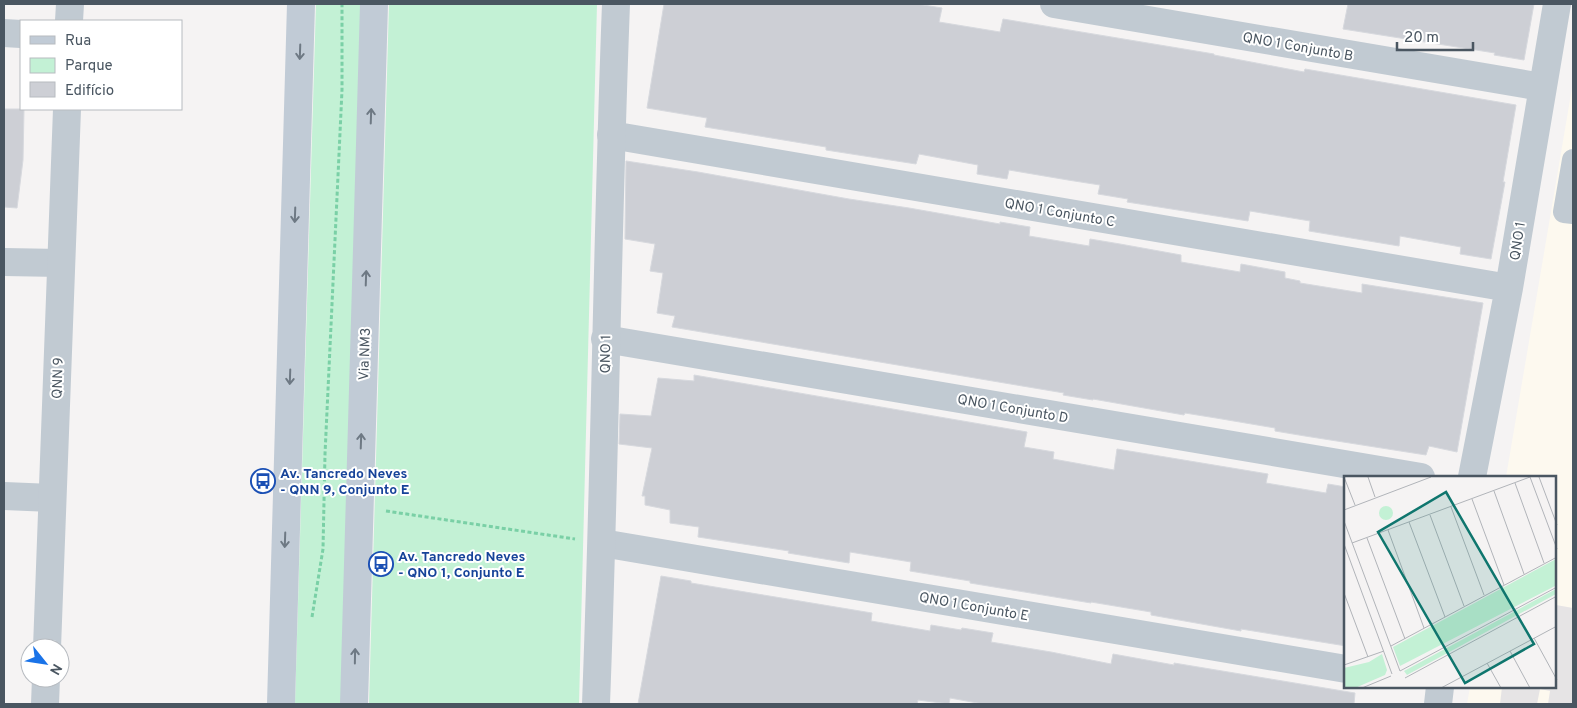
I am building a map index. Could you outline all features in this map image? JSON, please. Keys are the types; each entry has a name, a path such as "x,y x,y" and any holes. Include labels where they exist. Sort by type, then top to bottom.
{"main road":[{"path":"281,704 301,4"},
{"name":"Via NM3","path":"354,704 374,4"}],"street":[{"path":"70,4 70,20"},
{"name":"QNO 1","path":"596,704 616,4"},
{"name":"QNO 1 Conjunto B","path":"1054,4 1542,87"},
{"name":"QNO 1","path":"1472,476 1509,288 1557,4"},
{"path":"4,33 20,34"},
{"name":"QNN 9","path":"47,638 66,110"},
{"name":"QNO 1 Conjunto C","path":"611,135 1509,288"},
{"path":"1573,160 1564,212 1573,213"},
{"path":"4,262 61,263"},
{"name":"QNO 1 Conjunto D","path":"605,339 1415,476"},
{"path":"4,496 52,498"},
{"name":"QNO 1 Conjunto E","path":"602,543 1344,669"},
{"path":"45,704 46,688"},
{"path":"1438,704 1440,688"}],"path":[{"path":"311,624 323,549 325,454 342,90 342,4"},
{"path":"380,511 602,543"}],"shaded area":[{"path":"1573,82 1573,704 1467,704 1470,688 1557,688 1557,476 1506,476"},
{"path":"1557,605 1573,608 1573,704 1548,704 1550,691 1540,689 1537,704 1500,704 1502,688 1557,688"}],"green space":[{"path":"316,4 362,4 343,704 295,704"},
{"path":"389,4 597,4 579,704 369,704"}],"building":[{"path":"664,4 917,4 942,8 939,22 1000,32 1003,19 1214,54 1304,72 1305,69 1516,105 1491,259 1460,254 1461,247 1400,236 1399,246 1309,231 1310,221 1250,211 1248,221 1127,202 1128,199 1098,194 1100,185 1009,170 1007,179 977,174 978,165 919,154 916,164 826,150 826,147 705,127 707,118 647,108"},
{"path":"1348,4 1534,4 1524,60 1494,55 1495,53 1343,29"},
{"path":"4,109 20,109 24,110 23,160 17,208 4,207"},
{"path":"626,161 1000,224 1000,222 1030,227 1029,236 1089,246 1090,239 1120,244 1181,255 1181,262 1240,272 1241,264 1285,272 1285,278 1300,281 1300,283 1362,293 1362,284 1483,303 1457,452 1429,446 1426,455 1305,436 1275,431 1275,428 1063,395 1064,393 672,327 675,316 657,313 663,273 650,271 655,244 625,239"},
{"path":"694,375 1027,432 1024,447 1054,452 1053,459 1114,470 1117,449 1268,474 1266,483 1326,493 1328,484 1344,487 1344,646 1241,629 1241,631 1151,615 1151,612 970,583 970,581 910,571 911,562 850,552 849,563 788,553 789,551 698,537 699,527 670,523 670,510 645,505 645,496 642,496 652,448 619,444 620,414 651,416 658,378 694,381"},
{"path":"661,576 691,581 691,583 872,613 871,621 930,631 931,625 993,633 991,642 1111,664 1113,654 1355,693 1354,704 983,704 950,698 949,704 918,700 917,704 638,704"}],"place":[{"name":"Av. Tancredo Neves - QNN 9, Conjunto E","path":"263,481"},
{"name":"Av. Tancredo Neves - QNO 1, Conjunto E","path":"381,564"}]}
